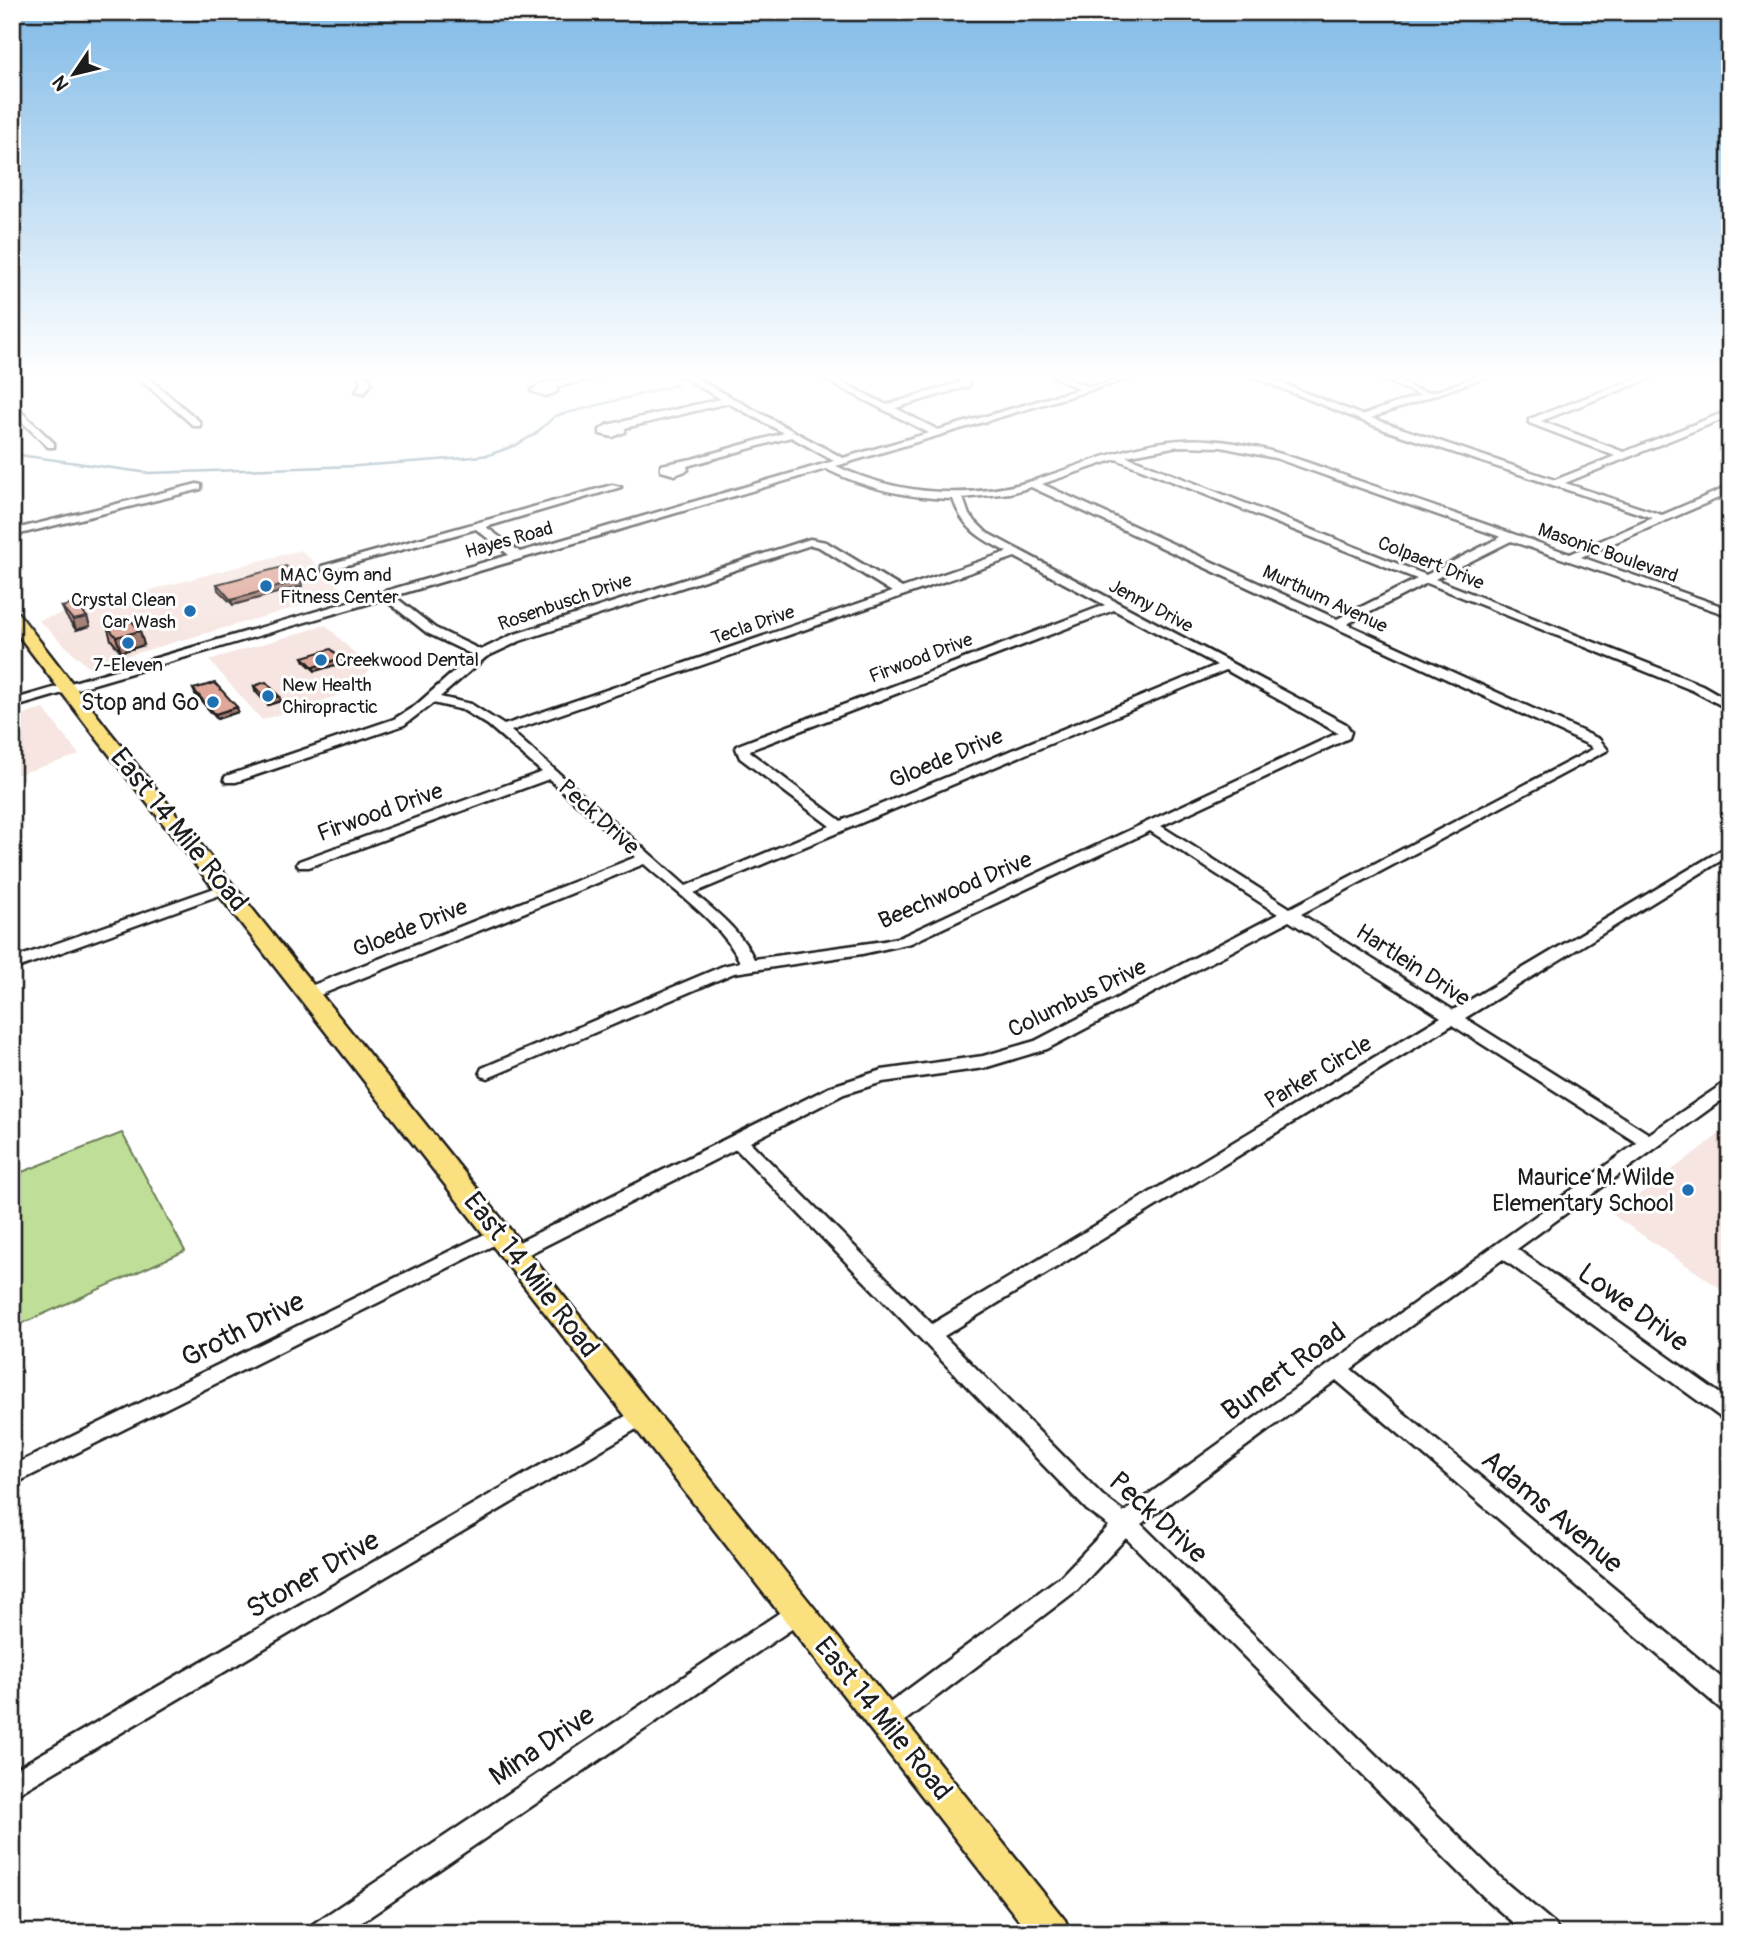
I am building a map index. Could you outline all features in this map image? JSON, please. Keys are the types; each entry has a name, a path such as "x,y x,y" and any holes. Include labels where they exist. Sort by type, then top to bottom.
{"main road":[{"name":"East 14 Mile Road","path":"12,615 1052,1933"}],"street":[{"name":"Masonic Boulevard","path":"828,466 852,478 884,488 957,495 1000,492 1088,466"},
{"name":"Hayes Road","path":"12,704 828,466"},
{"name":"Colpaert Drive","path":"1142,466 1698,688 1730,706"},
{"name":"Masonic Boulevard","path":"1306,466 1730,613"},
{"path":"1505,466 1662,518"},
{"path":"1556,483 1597,466"},
{"name":"Murthum Avenue","path":"1033,484 1601,747"},
{"path":"12,533 197,487"},
{"path":"326,568 616,487"},
{"path":"1570,558 1730,489"},
{"name":"Jenny Drive","path":"957,495 959,506 969,524 1015,553 1341,727 1345,732"},
{"path":"478,526 519,557"},
{"path":"1337,624 1510,537"},
{"name":"Rosenbusch Drive","path":"231,779 399,722 415,713 464,667 482,654 538,629 814,542 900,592"},
{"name":"Tecla Drive","path":"502,730 1015,553"},
{"path":"387,596 422,627 451,643 482,654"},
{"name":"Firwood Drive","path":"840,827 745,755 743,748 1114,606"},
{"name":"Gloede Drive","path":"684,892 1226,666"},
{"name":"Peck Drive","path":"430,699 481,713 502,730 725,928 740,945 749,964"},
{"name":"Beechwood Drive","path":"488,1072 709,975 749,964 856,953 906,940 1341,737 1345,732"},
{"name":"Columbus Drive","path":"506,1243 738,1140 820,1098 864,1080 984,1062 1041,1045 1598,752 1601,747"},
{"name":"Firwood Drive","path":"304,864 550,774"},
{"name":"Hartlein Drive","path":"1151,826 1650,1143"},
{"name":"Parker Circle","path":"930,1335 1730,849"},
{"name":"Gloede Drive","path":"309,993 645,858"},
{"path":"12,965 226,888"},
{"name":"Bunert Road","path":"885,1721 1069,1583 1124,1525 1730,1085"},
{"name":"Peck Drive","path":"738,1140 1094,1503 1140,1536 1497,1892 1546,1933"},
{"name":"Groth Drive","path":"12,1476 506,1243"},
{"name":"Lowe Drive","path":"1504,1249 1730,1413"},
{"name":"Adams Avenue","path":"1336,1369 1730,1701"},
{"name":"Stoner Drive","path":"12,1785 643,1415"},
{"name":"Mina Drive","path":"322,1933 797,1612"}],"shaded area":[{"path":"301,550 346,593 88,667 38,620"},
{"path":"326,625 370,669 352,691 262,720 209,660"},
{"path":"44,709 79,755 12,776 12,718"},
{"name":"Maurice M. Wilde Elementary School","path":"1730,1126 1730,1295 1613,1215"}],"green space":[{"path":"122,1133 185,1251 12,1328 12,1176"}],"building":[{"path":"286,566 301,580 231,600 217,584"},
{"path":"76,603 87,617 73,620 62,607"},
{"path":"130,619 140,631 116,637 107,626"},
{"path":"331,649 341,658 313,667 303,657"},
{"path":"266,682 279,696 267,700 254,686"},
{"name":"Stop and Go","path":"215,683 237,707 215,714 193,689"}],"waterway":[{"path":"97,466 149,473 360,466"}],"place":[{"name":"MAC Gym and Fitness Center","path":"266,586"},
{"name":"Crystal Clean Car Wash","path":"190,611"},
{"name":"7-Eleven","path":"128,643"},
{"name":"Creekwood Dental","path":"321,660"},
{"name":"New Health Chiropractic","path":"268,696"},
{"name":"Stop and Go","path":"213,702"},
{"name":"Maurice M. Wilde Elementary School","path":"1688,1190"}]}
